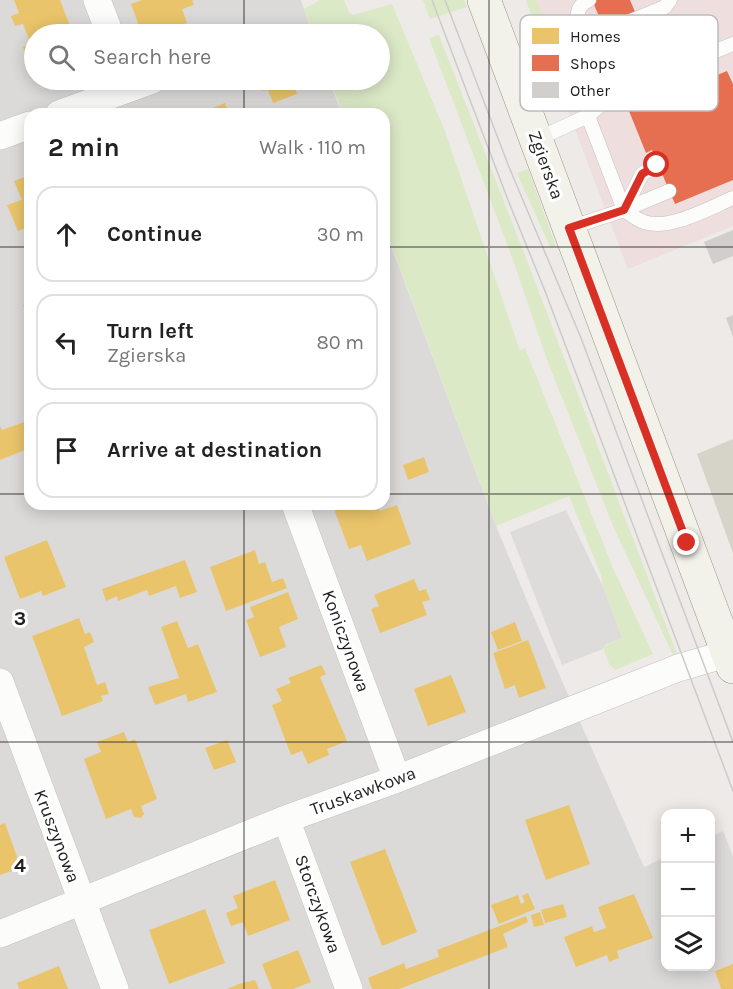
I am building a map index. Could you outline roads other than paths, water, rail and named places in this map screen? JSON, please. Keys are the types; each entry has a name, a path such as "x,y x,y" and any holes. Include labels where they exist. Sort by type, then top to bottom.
{"main road":[{"name":"Zgierska","path":"484,0 520,94"},
{"name":"Zgierska","path":"526,111 731,658"}],"street":[{"path":"97,0 106,24"},
{"path":"74,108 118,90"},
{"path":"0,136 24,126"},
{"name":"Koniczynowa","path":"296,510 397,779"},
{"name":"Truskawkowa","path":"0,934 286,819 397,779 678,668 731,658"},
{"name":"Kruszynowa","path":"0,682 115,989"},
{"name":"Storczykowa","path":"286,819 349,989"}],"lane":[{"path":"577,15 579,6 589,0"},
{"path":"645,15 665,7 670,0"},
{"path":"718,50 733,44"},
{"path":"537,139 588,116 594,111"},
{"path":"588,116 624,210 642,222 656,225 682,220 733,198"},
{"path":"624,210 642,174 657,165"},
{"path":"569,228 624,210 669,191"}],"tram line":[{"path":"432,0 545,291 733,791"},
{"path":"445,0 509,167 581,338 733,742"}]}
